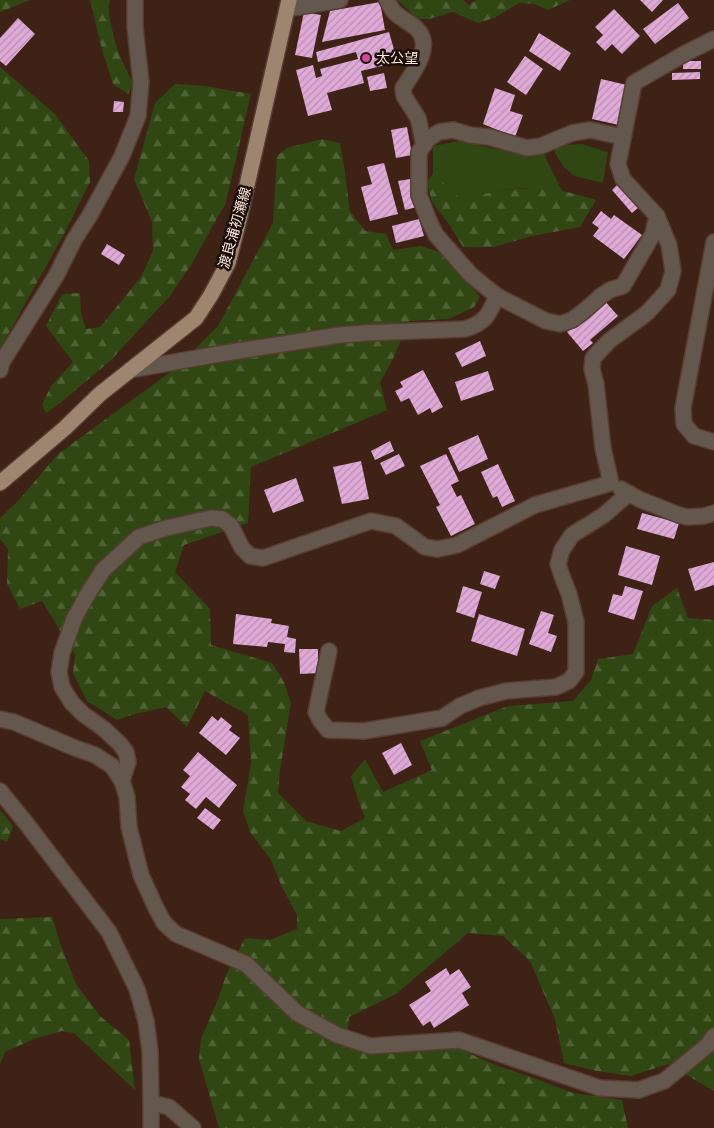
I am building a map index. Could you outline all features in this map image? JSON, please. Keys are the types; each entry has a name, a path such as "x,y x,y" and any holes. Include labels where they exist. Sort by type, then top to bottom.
{"main road":[{"name":"渡良浦初瀬線","path":"0,483 65,428 100,394 196,318 211,296 228,263 288,5"}],"street":[{"path":"0,370 2,362 56,276 74,240 90,215 122,156 138,116 141,82 135,27 135,0"},
{"path":"288,5 340,0"},
{"path":"387,0 395,12 424,37 425,45 417,68 403,88 404,96 418,118 424,144"},
{"path":"611,483 603,448 596,384 592,369 593,358 609,341 647,313 668,290 673,271 669,245 657,216 623,179 618,164 634,83 707,41 714,39"},
{"path":"623,137 590,130 572,133 541,146 527,148 489,137 453,130 439,132 428,139 419,152 419,195 436,235 471,275 497,296 546,322 560,324 572,320 610,290 623,286 653,234 657,216"},
{"path":"714,242 683,408 684,424 694,436 714,442"},
{"path":"130,370 348,334 465,329 477,325 488,316 497,296"},
{"path":"122,781 128,762 126,752 104,729 72,703 62,687 59,672 62,653 74,619 86,597 103,570 139,537 166,528 210,518 222,519 231,526 242,548 250,556 263,558 371,521 396,526 425,547 438,549 457,545 536,505 611,483 639,499 679,515 687,517 704,516 714,513"},
{"path":"329,651 316,712 328,730 364,731 442,718 460,706 479,698 506,691 556,687 569,681 576,672 576,622 569,594 558,564 562,550 572,535 604,515 629,493"},
{"path":"0,719 14,722 95,755 112,766 122,781 127,797 129,827 142,875 164,923 176,934 246,964 297,1014 337,1035 370,1046 459,1040 600,1088 639,1090 664,1081 708,1045 714,1036"},
{"path":"0,791 109,932 137,989 146,1021 150,1051 150,1128"},
{"path":"151,1103 169,1107 193,1128"}],"green space":[{"path":"0,0 30,0 0,12"},
{"path":"90,0 110,0 109,15 115,40 122,61 133,83 128,94 113,84 102,50"},
{"path":"397,0 463,0 469,5 476,0 570,0 548,10 534,4 519,3 494,18 478,23 453,12 429,19 418,19"},
{"path":"0,67 55,114 89,161 90,182 65,232 0,349"},
{"path":"175,84 205,86 251,94 226,202 191,265 169,297 110,361 46,413 42,405 51,386 73,362 46,326 62,294 80,293 81,314 86,329 100,327 141,277 153,251 152,222 134,179 155,103"},
{"path":"322,139 340,143 350,211 365,231 386,234 393,250 421,246 443,253 480,297 474,307 449,319 409,321 392,361 380,382 387,410 251,467 248,523 184,545 175,572 210,609 211,645 272,663 284,682 291,703 278,793 306,821 341,831 365,818 351,776 365,759 383,792 432,770 420,741 508,706 573,701 591,680 598,659 633,654 652,606 677,588 688,618 714,620 714,1091 668,1064 631,1076 597,1071 564,1063 555,1019 530,961 503,936 468,933 396,994 349,1017 346,1048 369,1053 452,1046 498,1066 573,1093 622,1100 628,1128 219,1128 199,1059 201,1039 226,975 245,938 270,940 297,929 297,915 281,885 271,860 250,832 243,811 251,763 248,715 205,691 187,727 166,707 117,720 87,701 73,673 75,655 42,601 20,609 7,584 8,549 0,539 0,518 18,501 58,454 176,368 218,326 273,223 277,156 287,148"},
{"path":"459,141 515,153 544,154 562,191 523,188 485,193 461,199 433,173 433,146"},
{"path":"582,144 608,152 603,183 574,176 563,166 554,151 559,145"},
{"path":"433,173 461,198 498,191 549,189 596,200 580,227 532,236 494,247 463,247 432,202 427,183"},
{"path":"0,810 13,826 7,842 0,839"},
{"path":"52,917 76,984 100,1016 129,1040 135,1090 74,1033 62,1031 34,1039 5,1052 0,1064 0,919"}],"building":[{"path":"640,0 663,0 652,12"},
{"path":"380,2 385,30 322,42 330,11"},
{"path":"678,3 689,18 655,44 643,29"},
{"path":"614,9 640,36 622,54 612,44 605,51 596,42 603,35 595,27"},
{"path":"304,12 321,15 312,58 295,55"},
{"path":"18,18 35,34 6,66 0,61 0,38"},
{"path":"389,32 395,53 384,56 386,65 361,71 364,83 327,93 332,110 308,116 296,70 313,65 316,78 322,76 320,69 358,59 356,52 318,62 316,52"},
{"path":"539,33 571,53 560,71 529,51"},
{"path":"525,56 543,69 526,95 507,82"},
{"path":"683,61 701,61 701,69 683,69"},
{"path":"700,72 700,79 672,80 672,73"},
{"path":"384,73 387,88 370,91 367,77"},
{"path":"601,79 627,85 619,125 592,119"},
{"path":"495,88 515,95 510,111 523,115 515,137 483,124"},
{"path":"114,101 124,102 123,112 113,112"},
{"path":"407,127 412,155 396,158 391,130"},
{"path":"384,163 398,214 370,221 361,187 372,184 367,167"},
{"path":"410,179 417,207 405,210 398,181"},
{"path":"618,184 639,207 632,213 612,190"},
{"path":"601,211 611,219 614,215 642,235 624,259 593,236 599,228 592,223"},
{"path":"419,219 424,236 396,243 392,226"},
{"path":"107,244 125,255 119,265 101,254"},
{"path":"604,300 618,316 590,340 593,343 583,351 567,332"},
{"path":"480,341 486,356 462,367 455,353"},
{"path":"423,370 443,407 432,413 430,408 418,415 409,398 401,402 395,391 403,387 400,382"},
{"path":"488,371 494,390 461,401 455,382"},
{"path":"478,435 488,459 459,472 448,448"},
{"path":"390,441 394,451 375,460 371,451"},
{"path":"399,454 405,466 386,475 380,463"},
{"path":"446,454 459,481 451,485 457,497 461,495 475,524 451,536 436,507 440,505 420,466"},
{"path":"361,461 369,499 342,504 333,467"},
{"path":"498,464 515,501 502,507 497,496 493,498 481,472"},
{"path":"296,478 304,501 273,513 264,490"},
{"path":"642,513 679,523 674,539 637,529"},
{"path":"626,546 660,556 652,585 618,575"},
{"path":"714,562 714,585 695,591 688,569"},
{"path":"484,571 500,576 495,589 480,584"},
{"path":"463,586 482,592 474,618 456,612"},
{"path":"625,586 643,591 634,620 608,612 613,594 622,596"},
{"path":"541,611 554,615 548,633 557,636 551,652 529,644"},
{"path":"236,614 272,619 271,623 289,626 287,637 296,639 295,653 284,652 285,644 268,642 267,647 233,644"},
{"path":"479,614 525,629 517,656 471,641"},
{"path":"299,649 318,649 318,673 300,674"},
{"path":"212,716 218,721 221,717 232,726 229,730 240,738 226,755 199,733"},
{"path":"401,743 412,765 394,775 382,753"},
{"path":"198,752 237,785 219,808 206,797 196,809 185,800 190,794 181,787 190,776 183,770"},
{"path":"205,808 221,820 213,830 197,818"},
{"path":"446,968 450,975 459,969 471,987 462,993 469,1005 434,1028 430,1021 423,1026 409,1005 431,991 425,982"}],"place":[{"name":"太公望","path":"366,58"}]}
